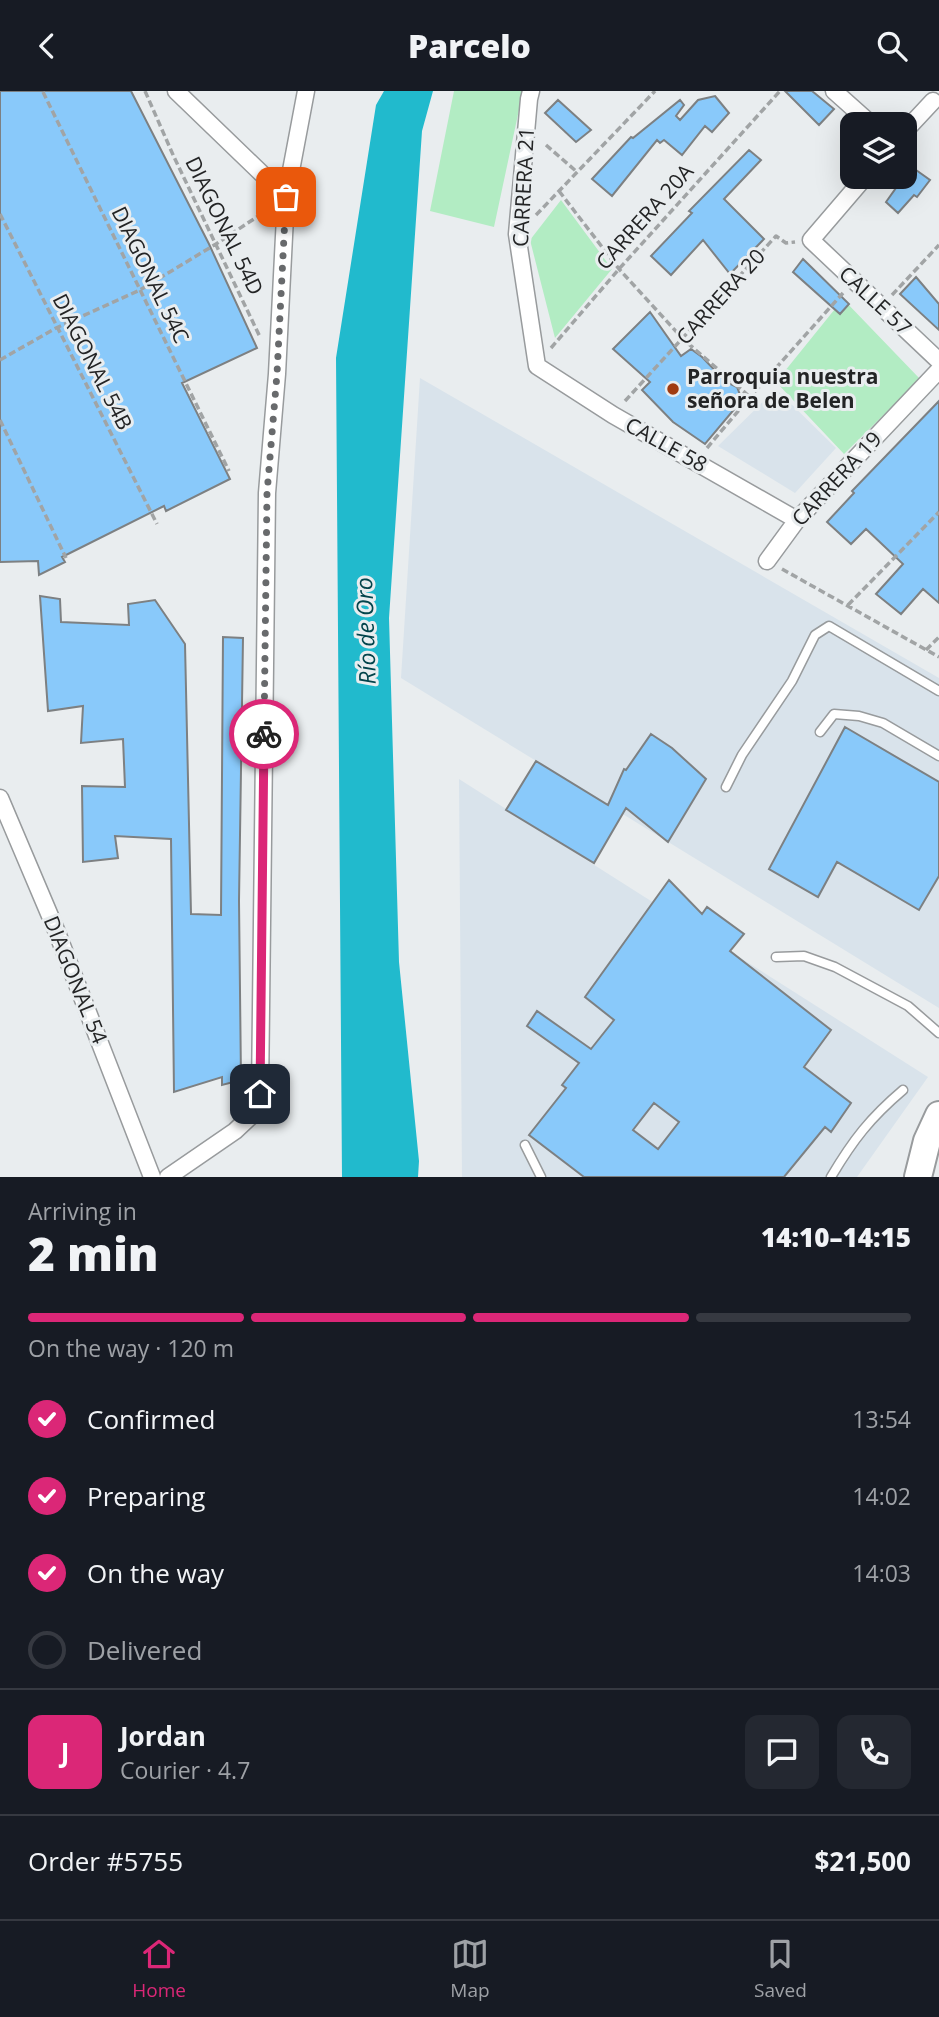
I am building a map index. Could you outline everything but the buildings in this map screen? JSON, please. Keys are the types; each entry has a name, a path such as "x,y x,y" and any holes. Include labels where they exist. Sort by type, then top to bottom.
{"highway":[{"path":"918,1177 939,1115"}],"street":[{"path":"176,91 286,197"},
{"path":"168,1177 251,1117 260,1094 267,493 277,374 286,197 306,91"},
{"name":"CARRERA 21","path":"531,91 528,99 517,234 537,366"},
{"path":"834,91 858,112"},
{"path":"917,117 931,100"},
{"path":"811,240 855,189"},
{"name":"CALLE 57","path":"811,240 939,361"},
{"name":"CALLE 58","path":"537,366 613,415 797,520"},
{"name":"CARRERA 19","path":"767,561 797,520 939,370"},
{"name":"DIAGONAL 54","path":"0,798 56,930 148,1172"}],"lane":[{"path":"726,787 742,755 792,681 815,635 829,626 939,691"},
{"path":"820,732 834,714 859,716 883,723 939,756"},
{"path":"776,957 804,956 835,967 908,1006 939,1033"},
{"path":"831,1177 853,1141 880,1110 903,1090"},
{"path":"525,1145 541,1177"}],"path":[{"name":"DIAGONAL 54D","path":"145,91 261,339"},
{"path":"517,234 655,91"},
{"name":"CARRERA 20A","path":"537,366 619,269 780,91"},
{"name":"DIAGONAL 54C","path":"43,92 229,471"},
{"path":"546,145 577,172"},
{"path":"559,191 619,269 683,339 750,397"},
{"path":"0,360 57,328 140,290 286,197"},
{"name":"DIAGONAL 54B","path":"0,214 157,524"},
{"name":"CARRERA 20","path":"613,415 776,236 786,243 811,240"},
{"path":"881,306 939,246"},
{"path":"696,461 854,281"},
{"path":"0,420 66,558"},
{"path":"848,605 939,512"},
{"path":"767,561 939,657"},
{"path":"926,650 939,637"}],"shaded area":[{"path":"420,378 939,678 939,1008 401,678"},
{"path":"776,389 836,448 795,493 718,446"},
{"path":"459,779 928,1077 857,1177 462,1177"}],"green space":[{"path":"454,91 523,91 494,227 430,211"},
{"path":"561,200 612,269 555,338 530,240"},
{"path":"843,299 920,379 844,454 776,382"}],"water":[{"name":"Río de Oro","path":"384,91 433,91 422,131 389,618 399,962 419,1161 418,1177 342,1177 336,358 376,105"}],"way so far":[{"path":"264,734 267,493 277,374 286,197"}],"place":[{"name":"Parroquia nuestra señora de Belen","path":"673,389"}],"route":[{"path":"260,1094 264,734"}]}
